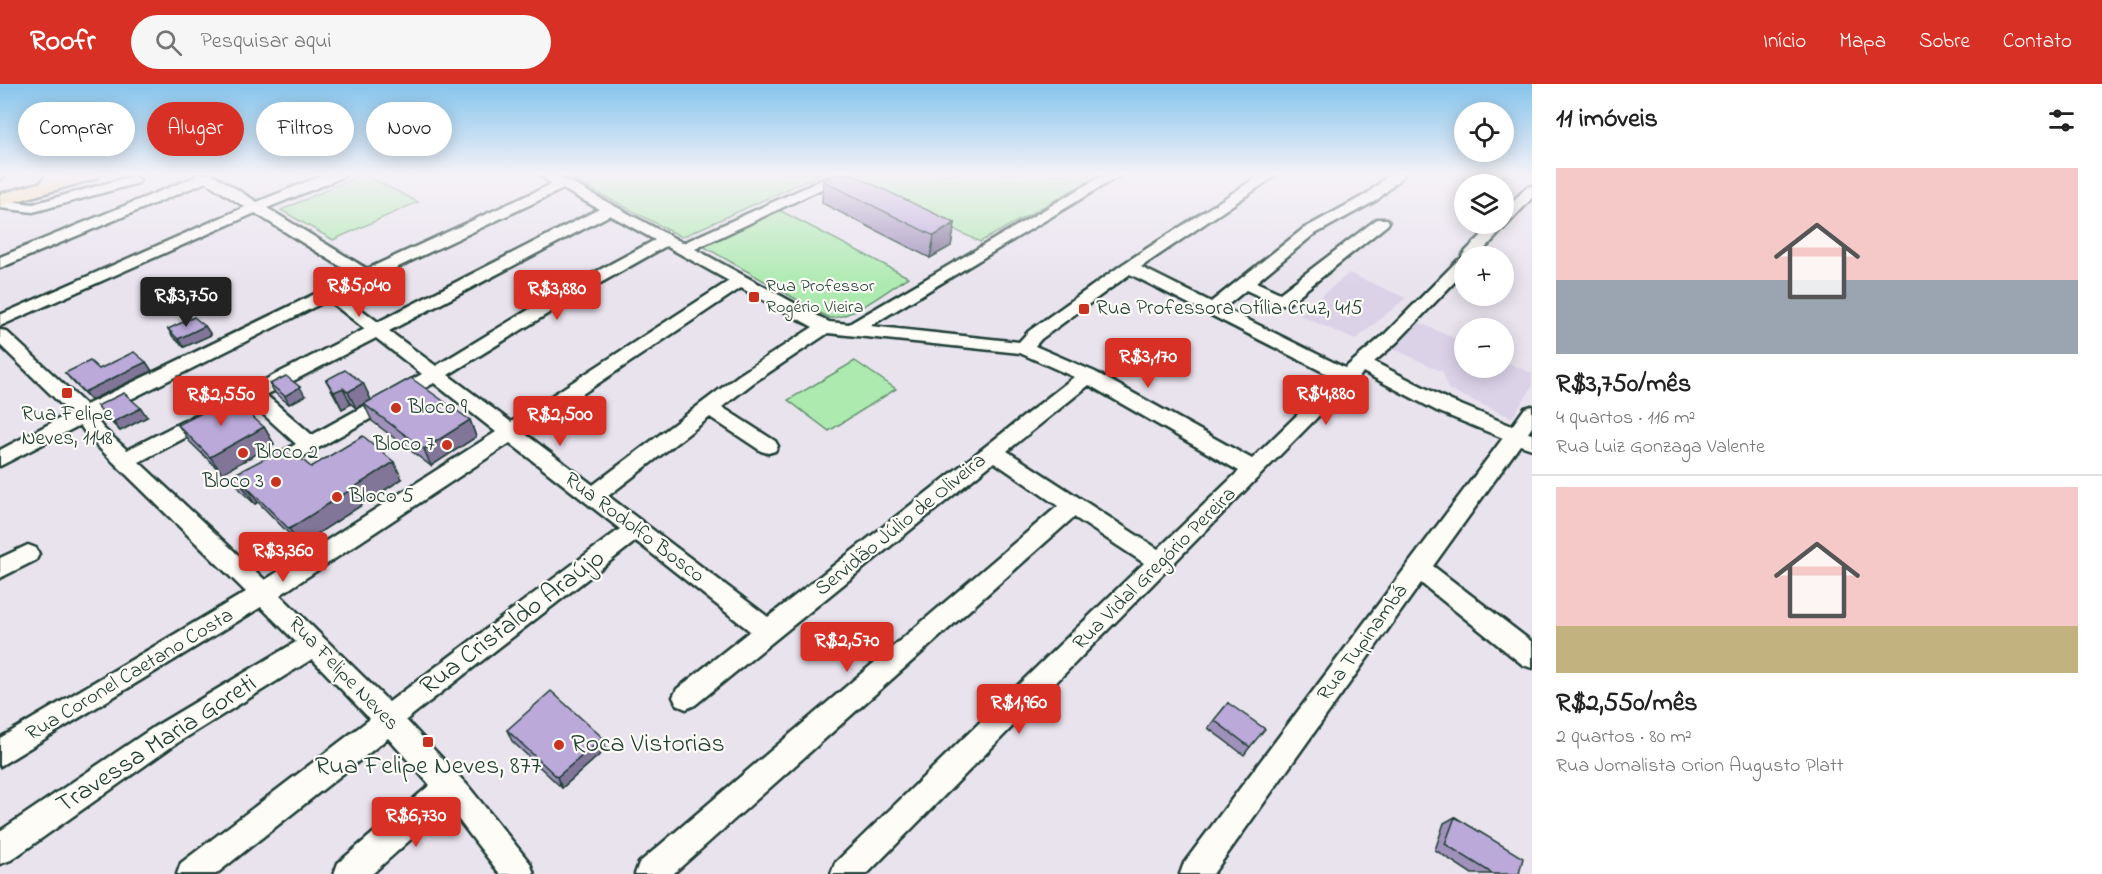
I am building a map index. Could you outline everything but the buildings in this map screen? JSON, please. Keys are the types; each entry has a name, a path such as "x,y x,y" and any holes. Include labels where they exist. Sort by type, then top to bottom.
{"street":[{"path":"0,263 123,211"},
{"path":"0,321 248,211"},
{"path":"260,211 365,275"},
{"path":"0,459 83,414 365,275 505,211"},
{"path":"125,460 607,211"},
{"path":"614,211 825,327 1023,348 1088,376 1255,470"},
{"path":"683,249 766,211"},
{"path":"853,329 1051,211"},
{"path":"1023,348 1035,335 1129,267 1215,211"},
{"path":"1214,308 1308,232 1347,211"},
{"path":"1246,284 1282,300 1382,222"},
{"path":"1479,246 1491,234"},
{"path":"256,476 434,375 559,299 666,240"},
{"path":"1129,267 1214,308 1355,370 1524,439"},
{"name":"Rua Vidal Gregório Pereira","path":"846,874 1454,273"},
{"name":"Rua Coronel Caetano Costa","path":"0,753 264,593 741,281"},
{"name":"Rua Rodolfo Bosco","path":"329,293 768,631"},
{"path":"593,496 746,380 825,327"},
{"name":"Rua Felipe Neves","path":"0,335 83,414 96,433 264,593 390,720 450,786 519,874"},
{"name":"Servidão Júlio de Oliveira","path":"686,697 1088,376"},
{"path":"252,393 310,445"},
{"path":"710,408 768,446"},
{"name":"Rua Tupinambá","path":"1194,874 1418,568 1524,439 1532,413"},
{"path":"993,452 1161,563"},
{"path":"650,874 1072,505"},
{"name":"Rua Cristaldo Araújo","path":"192,874 390,720 402,707 636,530"},
{"path":"0,569 28,554"},
{"path":"1418,568 1532,657"},
{"name":"Travessa Maria Goreti","path":"0,849 164,736 315,644"},
{"path":"349,874 450,786"}],"shaded area":[{"path":"1349,273 1406,298 1355,340 1299,315"},
{"path":"1416,321 1454,338 1454,378 1514,378 1514,366 1532,373 1532,387 1512,418 1448,389 1443,372 1388,346"}],"green space":[{"path":"283,211 398,211 333,240"},
{"path":"632,211 740,211 682,237"},
{"path":"781,211 908,277 858,309 848,314 829,318 703,246"},
{"path":"916,211 1036,211 980,242"},
{"path":"855,361 896,389 829,431 788,400"}],"place":[{"name":"Rua Professor Rogério Vieira","path":"754,297"},
{"name":"Rua Professora Otília Cruz, 415","path":"1084,309"},
{"name":"Rua Felipe Neves, 1148","path":"67,393"},
{"name":"Bloco 9","path":"396,408"},
{"name":"Bloco 7","path":"447,445"},
{"name":"Bloco 2","path":"243,453"},
{"name":"Bloco 3","path":"276,482"},
{"name":"Bloco 5","path":"337,497"},
{"name":"Rua Felipe Neves, 877","path":"428,742"},
{"name":"Roca Vistorias","path":"559,745"}]}
